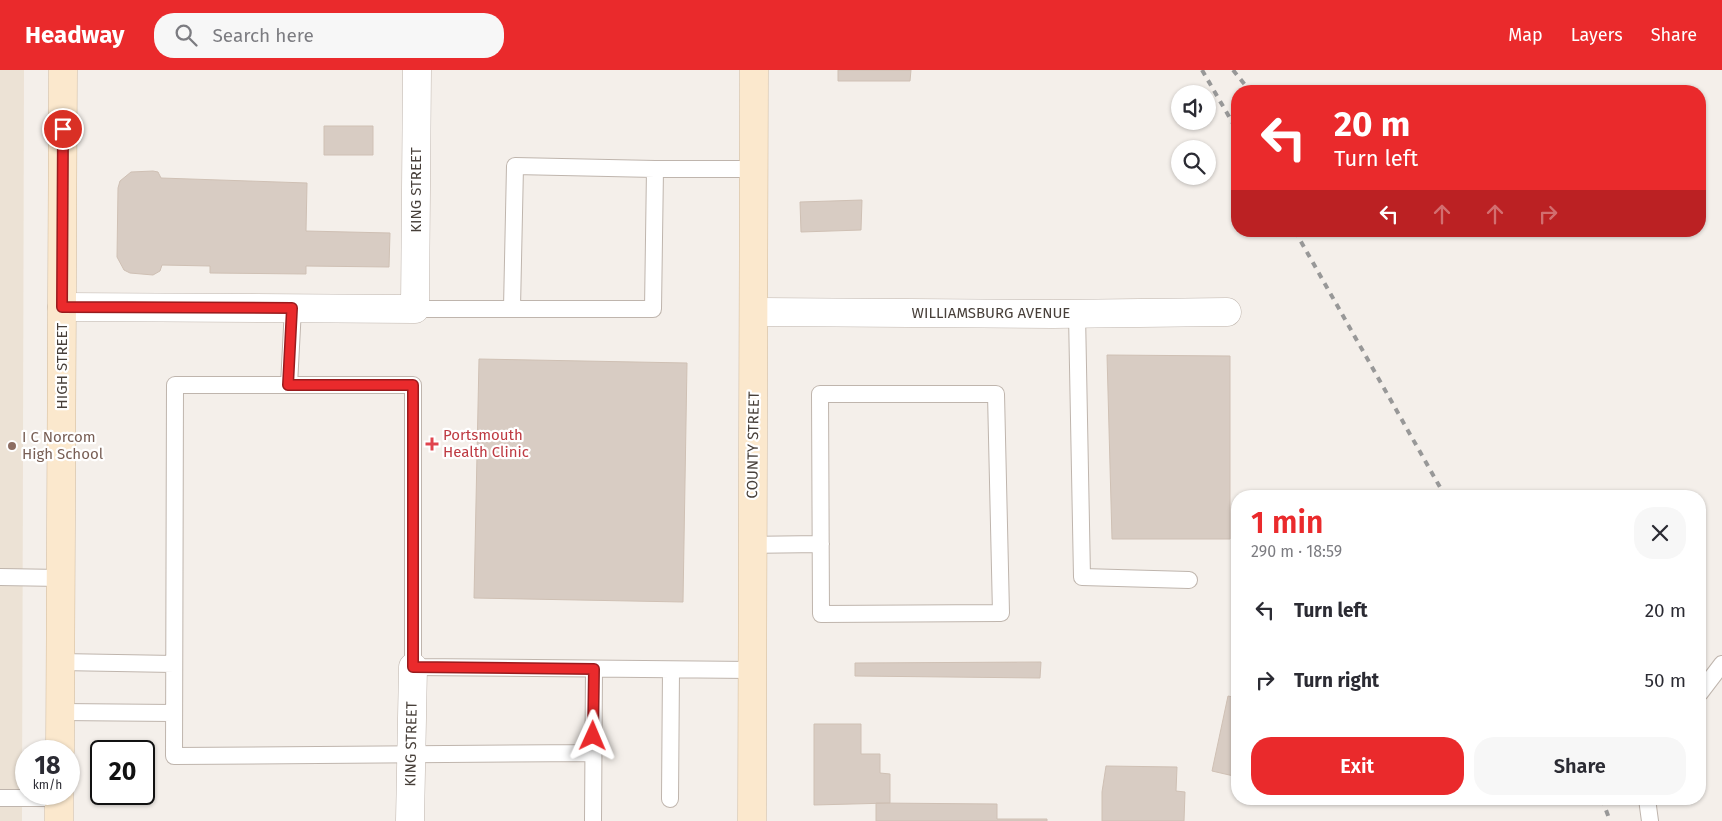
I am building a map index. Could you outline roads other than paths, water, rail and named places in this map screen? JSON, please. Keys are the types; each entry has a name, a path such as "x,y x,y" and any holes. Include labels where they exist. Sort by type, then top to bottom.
{"street":[{"name":"HIGH STREET","path":"60,740 63,70"},
{"name":"KING STREET","path":"416,309 417,70"},
{"name":"COUNTY STREET","path":"752,821 752,545 755,312 754,70"},
{"path":"62,307 416,309"},
{"name":"WILLIAMSBURG AVENUE","path":"755,312 1077,314 1227,312"},
{"name":"KING STREET","path":"410,821 413,667"}],"lane":[{"path":"512,308 515,166 655,170 754,169"},
{"path":"416,309 653,309 655,170"},
{"path":"288,385 292,308"},
{"path":"1077,314 1082,577 1189,580"},
{"path":"593,753 174,756 175,385 413,385 413,667 752,670"},
{"path":"820,394 996,394 1001,613 821,614 821,544 820,394"},
{"path":"752,545 821,544"},
{"path":"0,577 61,578"},
{"path":"60,662 174,664"},
{"path":"1706,685 1722,664"},
{"path":"592,821 594,669"},
{"path":"670,799 671,670"},
{"path":"60,712 174,713"},
{"path":"0,798 15,800"},
{"path":"1648,805 1650,821"}],"railway":[{"path":"1202,70 1231,120"},
{"path":"1233,70 1245,85"},
{"path":"1298,237 1442,490"},
{"path":"1604,805 1610,821"}],"place":[{"name":"Portsmouth Health Clinic","path":"432,444"},
{"name":"I C Norcom High School","path":"12,446"}]}
